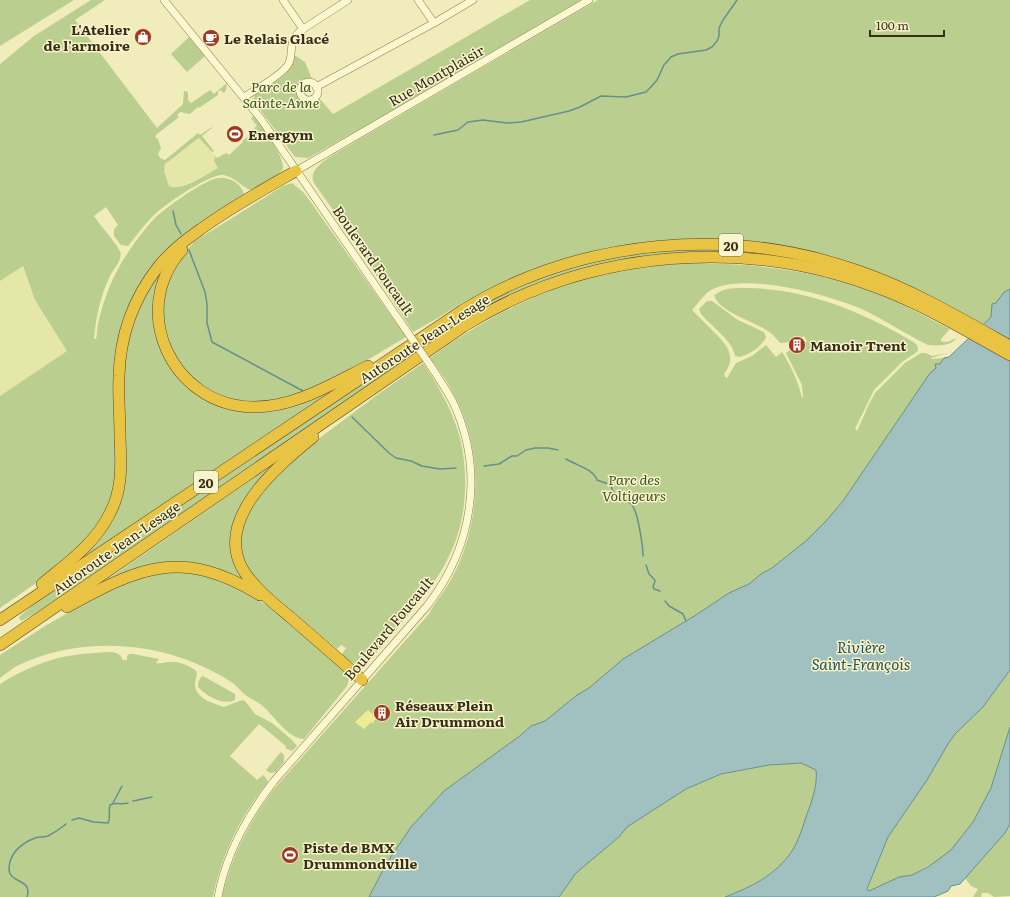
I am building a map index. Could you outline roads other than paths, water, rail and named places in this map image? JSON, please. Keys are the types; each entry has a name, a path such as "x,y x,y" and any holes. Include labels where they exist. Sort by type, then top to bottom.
{"highway":[{"path":"0,620 80,553 100,530 117,496 121,473 119,375 121,348 127,325 142,291 159,266 175,249 222,214 296,171"},
{"path":"206,226 180,253 168,270 160,292 158,314 161,335 166,350 173,363 188,381 207,395 224,402 242,406 261,407 287,402 323,389 411,344"},
{"name":"Autoroute Jean-Lesage","path":"0,620 411,344 487,296 513,283 576,261 645,247 679,245 724,245 759,248 829,261 897,286 966,326 1010,355"},
{"name":"Autoroute Jean-Lesage","path":"0,645 464,326 506,303 551,284 586,273 626,264 659,259 703,257 741,258 781,263 821,271 863,282 910,301 1010,346"},
{"path":"362,680 273,603 248,576 238,558 236,537 243,514 259,489 276,469 365,394"},
{"path":"11,638 114,582 141,572 163,567 188,567 216,573 241,584 273,603"}],"street":[{"name":"Boulevard Foucault","path":"164,0 272,133 296,171 430,365 453,403 460,421 467,444 470,469 471,487 466,526 456,558 439,589 427,606 274,781 255,806 245,822 231,853 218,897"},
{"path":"283,0 303,29"},
{"path":"244,97 285,69 290,59 292,42 298,33 348,0"},
{"path":"418,0 434,23"},
{"path":"316,87 434,23 473,0"},
{"name":"Rue Montplaisir","path":"296,171 589,0"}],"water":[{"name":"Rivière Saint-François","path":"1010,289 1010,670 983,707 955,734 948,744 927,780 888,837 867,889 869,891 899,877 912,875 928,867 951,850 973,822 991,788 1010,727 1010,824 1005,833 960,884 951,886 948,891 934,897 725,897 744,889 771,873 792,851 801,833 811,804 816,780 816,770 801,763 769,765 721,774 686,789 627,827 619,837 576,873 559,897 369,897 386,864 411,827 444,791 521,735 531,726 545,721 577,695 589,688 623,659 696,615 729,593 749,584 807,540 843,501 930,373 936,368 935,364 940,364 944,358 949,357 991,317 992,304 996,303 1004,292"}],"waterway":[{"path":"434,135 458,130 468,122 483,120 507,123 521,122 569,111 601,96 626,97 646,92 657,80 664,65 671,57 678,54 706,50 712,47 717,41 719,36 719,28 723,20 737,0"},
{"path":"173,211 176,225 181,234"},
{"path":"189,250 205,292 207,304 207,323 212,342 303,391"},
{"path":"352,417 396,458 411,461 422,466 440,469 456,468"},
{"path":"484,466 499,464 512,456 517,456 526,450 535,448 558,450"},
{"path":"566,459 588,470 597,480 611,485 616,495 632,505 638,522 643,556"},
{"path":"646,565 649,574 655,581 653,587 654,589 660,591"},
{"path":"665,601 669,606 683,614 686,621"},
{"path":"113,803 122,786"},
{"path":"133,801 152,797"},
{"path":"72,820 79,818 94,822 108,823 110,805 128,803"},
{"path":"27,897 27,887 10,874 9,869 11,858 17,849 25,843 37,837 48,836 66,824"}],"place":[{"name":"L'Atelier de l'armoire","path":"143,37"},
{"name":"Le Relais Glacé","path":"211,38"},
{"name":"Energym","path":"235,134"},
{"name":"Manoir Trent","path":"797,345"},
{"name":"Réseaux Plein Air Drummond","path":"382,713"},
{"name":"Piste de BMX Drummondville","path":"290,855"}],"park label":[{"name":"Parc de la Sainte-Anne","path":"281,94"},
{"name":"Parc des Voltigeurs","path":"634,488"}]}
